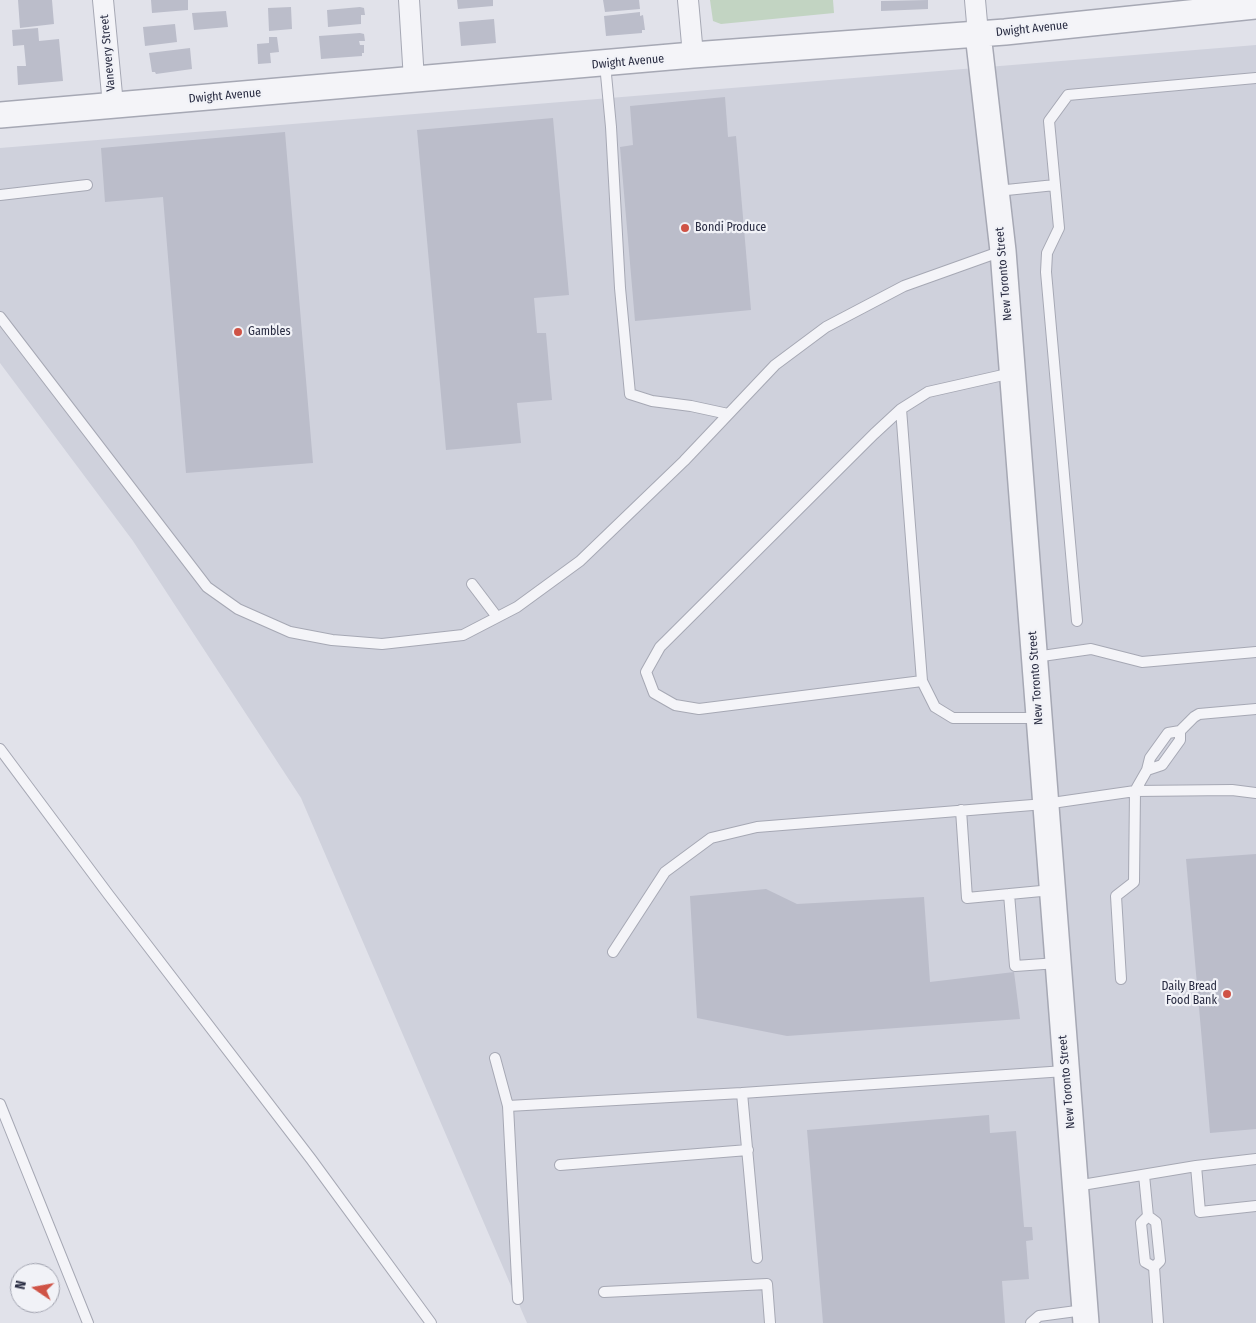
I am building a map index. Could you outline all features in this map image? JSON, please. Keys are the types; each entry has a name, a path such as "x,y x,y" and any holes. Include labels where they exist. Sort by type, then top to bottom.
{"street":[{"name":"Vanevery Street","path":"104,0 113,105"},
{"path":"408,0 414,80"},
{"path":"688,0 693,55"},
{"path":"975,0 978,34"},
{"name":"Dwight Avenue","path":"0,115 693,55 978,34 1255,4"},
{"name":"New Toronto Street","path":"978,34 1003,251 1086,1317"}],"lane":[{"path":"605,64 611,126 620,288 630,394 652,401 691,406 728,414"},
{"path":"1077,621 1046,272 1047,253 1059,228 1049,121 1068,95 1256,78"},
{"path":"0,195 87,185"},
{"path":"996,192 1054,185"},
{"path":"0,317 207,587 238,609 290,632 332,640 382,644 435,639 463,634 517,607 580,561 684,460 775,365 826,327 904,286 1003,251"},
{"path":"922,681 699,709 675,705 654,693 646,672 660,647 874,434 901,410 928,392 1013,373"},
{"path":"901,410 922,681 935,707 953,718 1039,718"},
{"path":"472,584 497,617"},
{"path":"1034,657 1091,649 1142,662 1256,652"},
{"path":"1122,979 1116,896 1134,882 1135,791 1147,770 1150,758 1168,733 1180,731 1199,714 1256,709"},
{"path":"0,749 108,894 305,1151 431,1323"},
{"path":"613,952 665,872 711,838 757,827 1045,804 1135,791 1232,790 1256,793"},
{"path":"961,810 968,898 1052,890"},
{"path":"1009,894 1015,966 1058,963"},
{"path":"495,1058 508,1106 518,1299"},
{"path":"508,1106 742,1094 1066,1071"},
{"path":"742,1094 757,1258"},
{"path":"0,1104 88,1323"},
{"path":"560,1165 748,1150"},
{"path":"1076,1186 1196,1166 1256,1159"},
{"path":"1196,1166 1200,1212 1256,1206"},
{"path":"1144,1175 1148,1216 1156,1222 1160,1261 1154,1268 1158,1323"},
{"path":"1148,1216 1141,1223 1145,1262 1154,1268"},
{"path":"604,1292 767,1284 770,1323"},
{"path":"1032,1323 1039,1316 1086,1317"}],"shaded area":[{"path":"1256,45 1256,1323 527,1323 301,798 133,541 0,363 0,148"}],"green space":[{"path":"710,0 833,0 834,13 721,24 713,21"}],"building":[{"path":"18,0 52,0 54,24 20,28"},
{"path":"151,0 188,0 188,10 152,13"},
{"path":"457,0 493,0 493,6 458,9"},
{"path":"603,0 639,0 640,9 605,12"},
{"path":"928,0 928,9 881,11 881,1"},
{"path":"291,7 292,29 269,31 268,8"},
{"path":"364,8 365,15 361,15 361,24 328,27 327,10"},
{"path":"226,11 228,27 194,30 192,13"},
{"path":"640,12 640,16 643,15 645,30 642,30 642,33 606,36 604,16"},
{"path":"494,19 496,43 461,46 459,22"},
{"path":"175,24 177,42 145,46 143,27"},
{"path":"38,28 39,41 59,39 63,81 18,85 17,66 26,66 24,45 13,46 12,30"},
{"path":"364,34 365,41 359,41 360,45 364,45 362,56 321,59 319,36"},
{"path":"269,37 277,37 279,52 270,53 271,63 258,64 257,44 269,43"},
{"path":"190,48 192,69 156,74 152,72 149,53"},
{"name":"Bondi Produce","path":"725,97 728,137 736,136 751,310 635,321 620,147 633,145 630,106"},
{"path":"553,118 569,295 534,298 537,333 546,333 552,400 517,403 521,443 446,450 417,130"},
{"name":"Gambles","path":"285,132 313,463 186,473 163,197 105,202 101,148"},
{"name":"Daily Bread Food Bank","path":"1256,854 1256,1129 1210,1133 1186,859"},
{"path":"766,889 797,904 924,897 930,982 1014,972 1020,1019 787,1036 697,1018 690,896"},
{"path":"989,1115 990,1133 1016,1131 1024,1227 1032,1227 1033,1240 1026,1241 1029,1279 1002,1281 1005,1323 823,1323 807,1130"}],"place":[{"name":"Bondi Produce","path":"685,228"},
{"name":"Gambles","path":"238,332"},
{"name":"Daily Bread Food Bank","path":"1227,994"}]}
